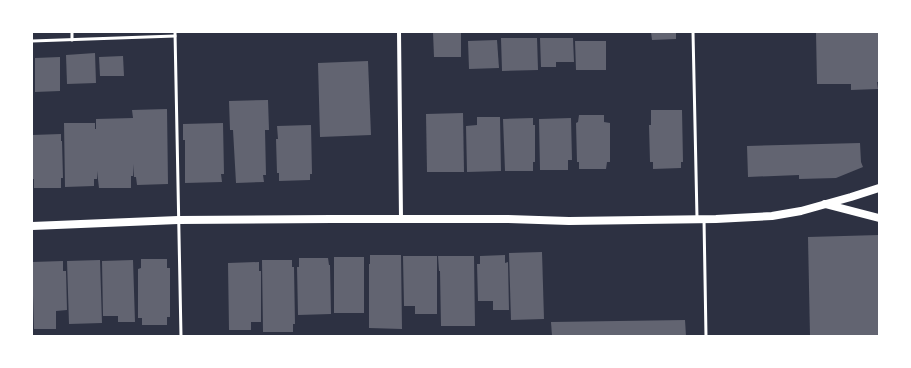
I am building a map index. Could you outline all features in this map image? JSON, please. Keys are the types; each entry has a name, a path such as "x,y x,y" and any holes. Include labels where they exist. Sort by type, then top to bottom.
{"main road":[{"path":"32,226 178,220 507,219 569,221 701,219 772,216 800,211 879,188"},
{"path":"824,204 879,218"}],"street":[{"path":"399,32 400,219"}],"lane":[{"path":"72,32 72,40"},
{"path":"693,32 706,336"},
{"path":"32,41 175,34 181,336"}],"building":[{"path":"433,32 461,32 461,57 434,57"},
{"path":"651,32 676,32 676,39 652,40"},
{"path":"816,32 879,32 878,89 851,90 851,84 817,84"},
{"path":"501,38 537,38 538,70 502,71"},
{"path":"540,38 573,38 574,62 556,62 556,67 541,67"},
{"path":"497,40 499,68 469,69 468,41"},
{"path":"575,41 606,41 606,70 576,70"},
{"path":"95,53 96,83 67,84 66,55"},
{"path":"123,56 124,76 100,76 99,57"},
{"path":"60,57 60,91 35,92 35,58"},
{"path":"368,61 371,135 320,137 318,63"},
{"path":"268,100 269,130 265,130 266,175 263,175 264,182 236,183 233,130 230,130 229,101"},
{"path":"167,109 168,184 137,185 136,177 134,177 133,164 131,188 99,188 97,171 97,179 94,179 94,186 65,187 64,123 95,123 96,129 96,119 133,118 132,110"},
{"path":"651,110 682,110 683,162 681,162 681,168 653,169 653,162 650,162 649,125 651,125"},
{"path":"463,113 464,172 427,172 426,114"},
{"path":"579,115 604,115 604,122 610,123 610,162 607,162 606,169 579,169 579,162 577,162 576,123 578,122"},
{"path":"477,117 500,117 501,171 467,172 466,126 477,125"},
{"path":"533,118 533,125 535,125 535,162 533,162 533,171 505,171 503,119"},
{"path":"571,118 572,160 568,160 568,170 540,170 539,119"},
{"path":"223,123 224,174 221,174 222,182 185,183 185,140 183,140 183,124"},
{"path":"311,125 312,174 310,174 310,180 279,181 279,173 277,173 277,126"},
{"path":"61,134 63,178 61,178 61,188 34,188 34,179 32,179 32,135"},
{"path":"860,143 861,162 863,167 836,178 799,179 799,175 748,177 747,146"},
{"path":"879,235 879,336 810,336 808,237"},
{"path":"542,252 544,319 511,320 509,253"},
{"path":"370,255 401,255 402,329 369,328"},
{"path":"505,255 505,263 508,262 509,310 493,310 493,301 478,301 477,264 480,264 480,256"},
{"path":"403,256 437,256 437,314 415,314 415,306 404,306"},
{"path":"438,256 474,256 475,326 441,326 440,271"},
{"path":"334,257 364,257 364,313 334,313"},
{"path":"299,258 328,258 330,265 331,314 298,315 297,267 299,267"},
{"path":"141,259 167,259 167,268 170,268 170,317 167,317 167,325 142,325 142,318 138,318 138,269 141,268"},
{"path":"100,260 102,323 69,324 67,261"},
{"path":"133,260 135,322 118,322 118,316 103,316 102,261"},
{"path":"262,260 292,260 292,267 294,267 295,324 293,324 293,332 263,332"},
{"path":"63,261 63,271 66,271 67,310 56,311 56,329 34,329 32,262"},
{"path":"259,262 259,271 261,271 261,322 251,322 251,330 229,330 228,263"},
{"path":"685,320 686,336 552,336 551,322"}]}
